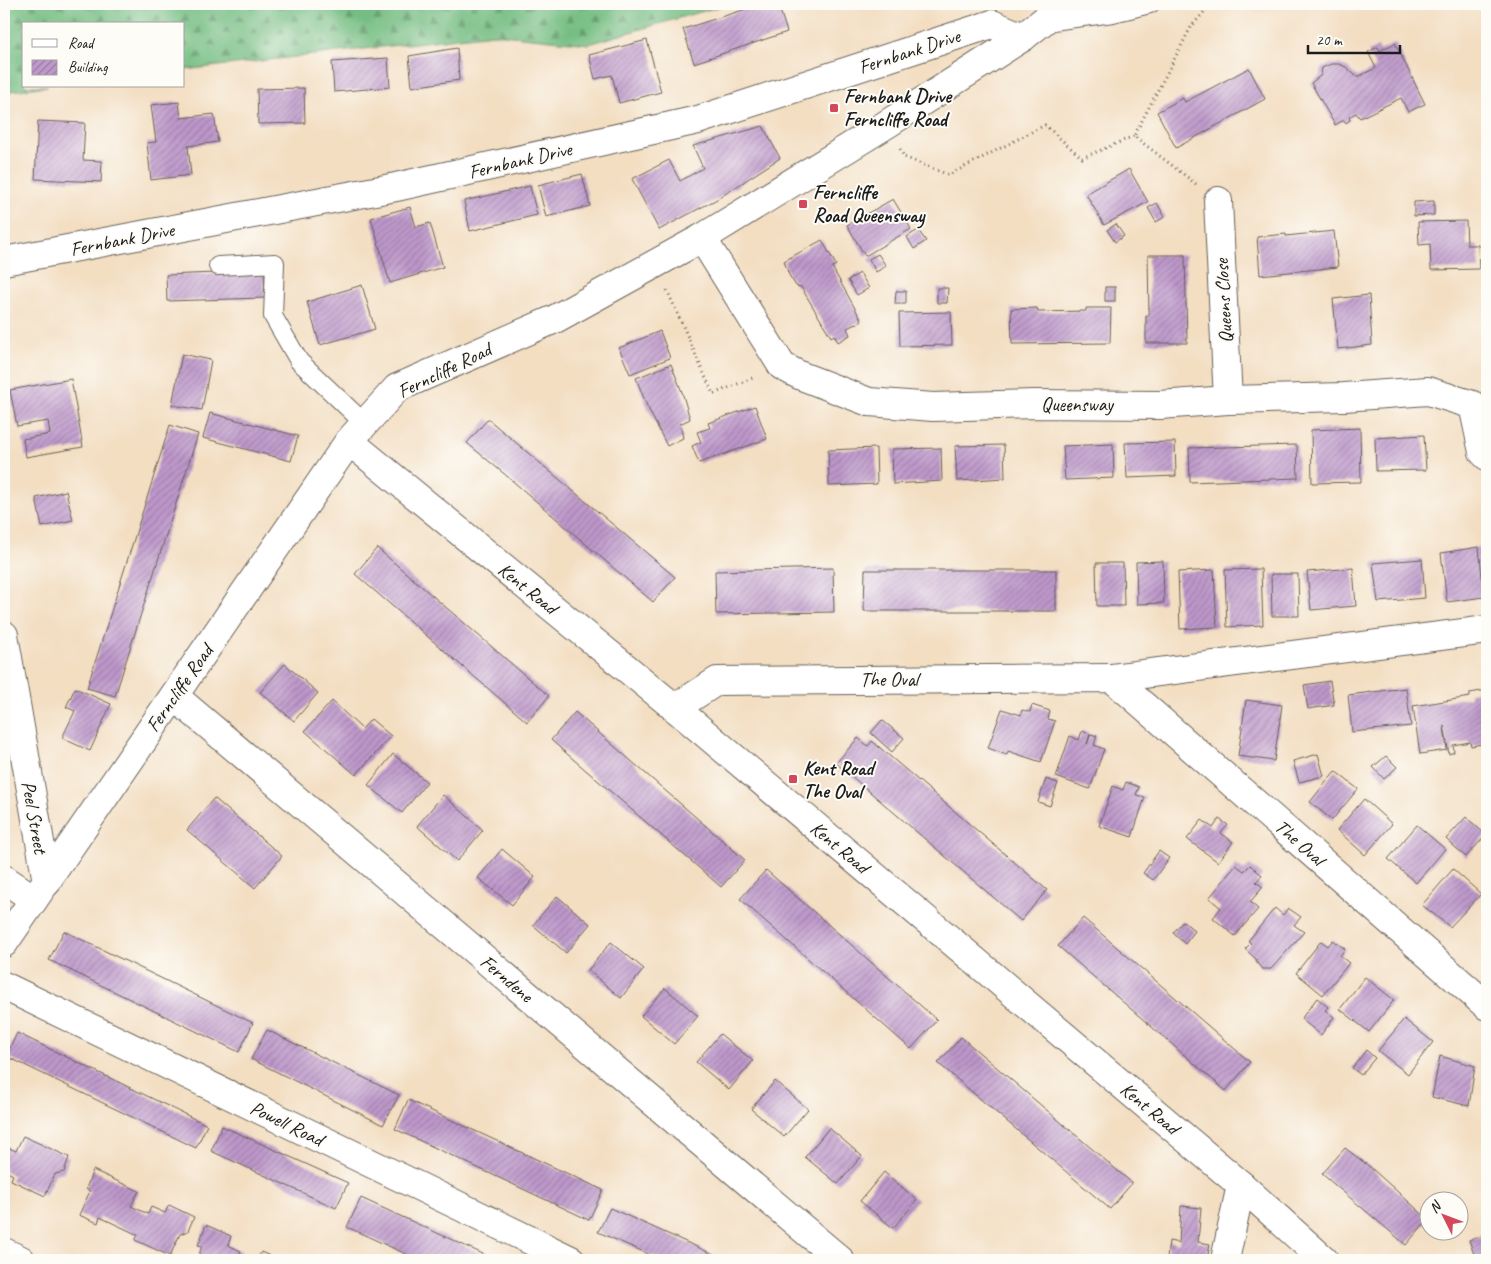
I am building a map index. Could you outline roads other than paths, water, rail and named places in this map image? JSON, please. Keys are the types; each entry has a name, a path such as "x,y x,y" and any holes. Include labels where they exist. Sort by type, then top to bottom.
{"street":[{"name":"Ferncliffe Road","path":"4,943 357,432 397,388 555,319 702,238 887,124 1032,30 1065,4"},
{"name":"Fernbank Drive","path":"4,261 396,188 698,120 992,24 1032,30"},
{"name":"Queens Close","path":"1218,201 1228,400"},
{"name":"Queensway","path":"702,238 782,366 799,376 869,402 934,407 1033,404 1160,405 1228,400 1344,397 1428,391 1473,405 1483,452 1487,456"},
{"name":"Kent Road","path":"357,432 675,708 1241,1185 1324,1260"},
{"name":"The Oval","path":"675,708 717,681 1112,678 1487,630"},
{"name":"Peel Street","path":"4,635 40,890"},
{"name":"The Oval","path":"1112,678 1487,1006"},
{"name":"Ferndene","path":"174,696 840,1260"},
{"path":"4,879 40,890"},
{"name":"Powell Road","path":"4,986 571,1260"},
{"path":"1225,1260 1241,1185"},
{"path":"4,1252 21,1260"}],"lane":[{"path":"1032,30 1150,4"},
{"path":"218,266 275,263 273,316 299,361 357,432"}],"place":[{"name":"Fernbank Drive Ferncliffe Road","path":"834,108"},
{"name":"Ferncliffe Road Queensway","path":"803,204"},
{"name":"Kent Road The Oval","path":"793,779"}]}
